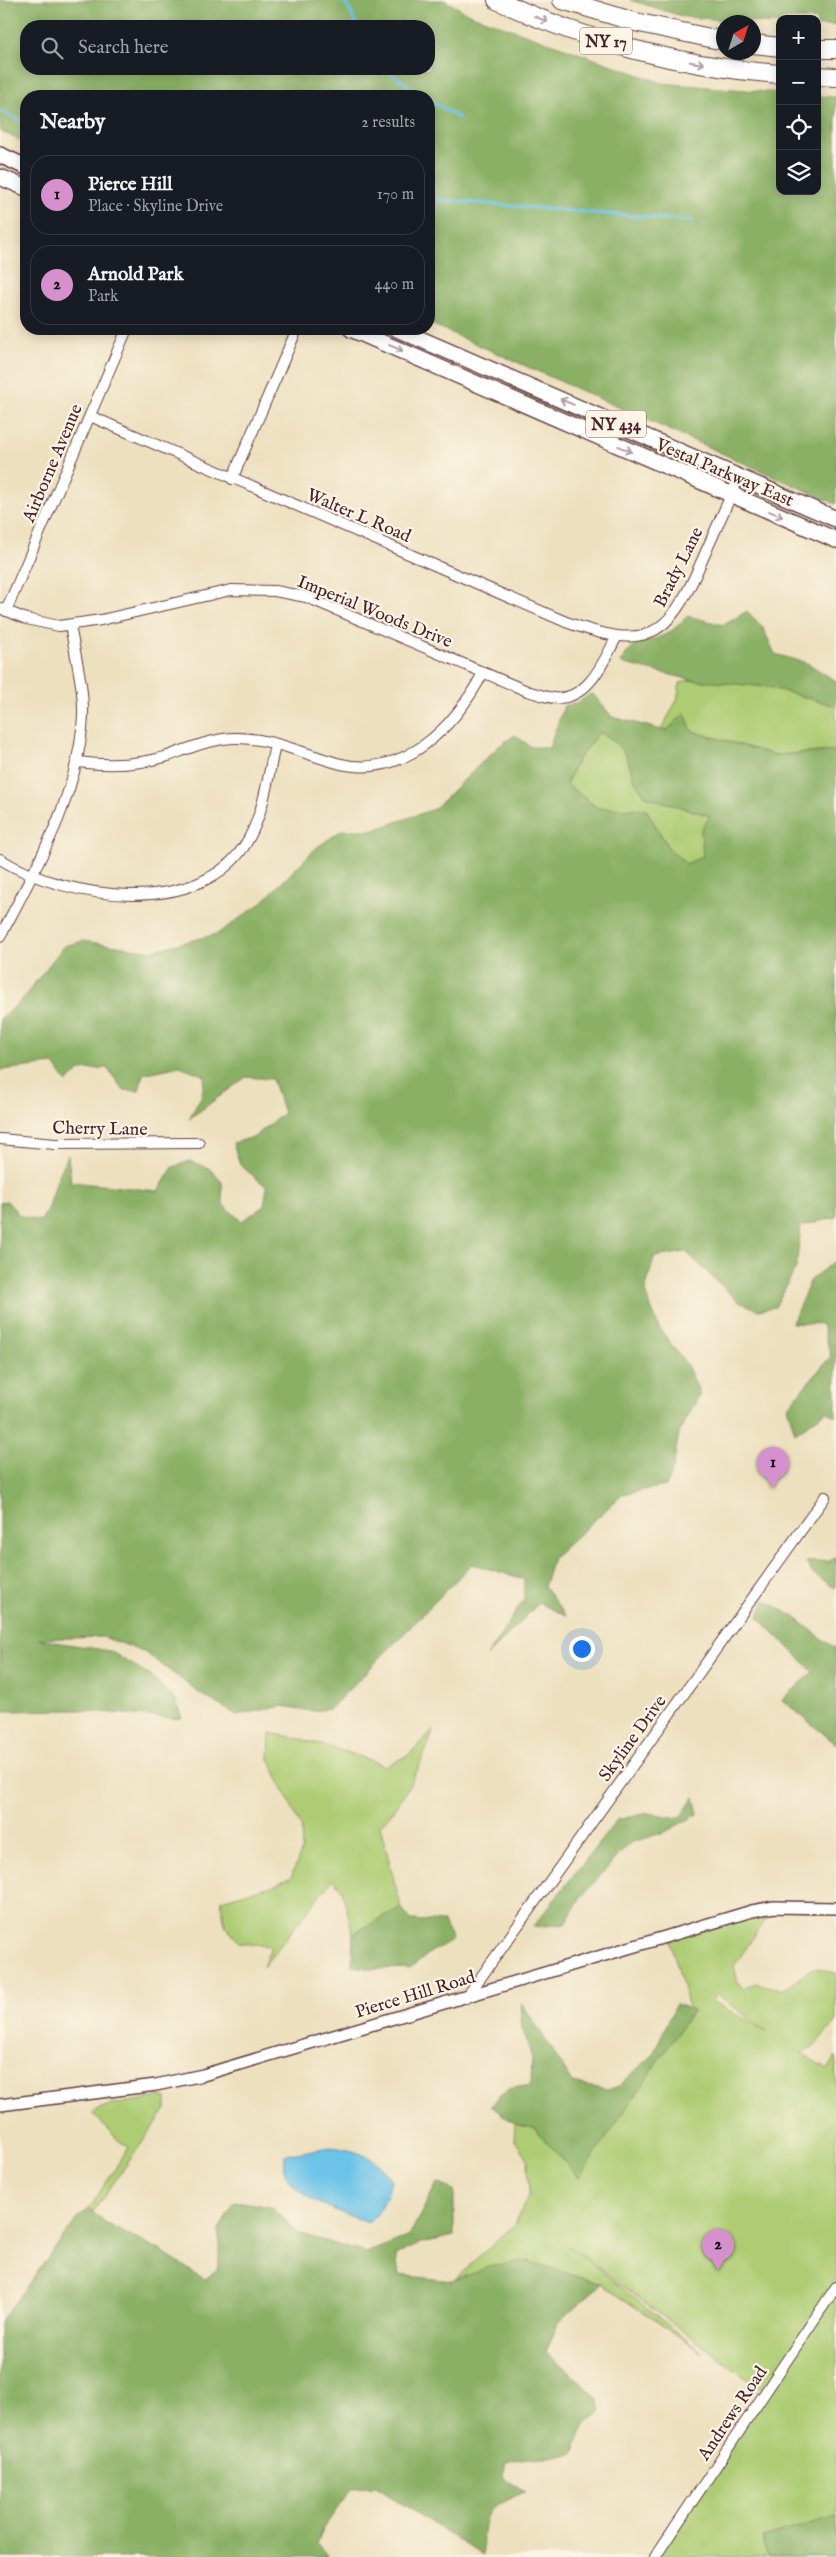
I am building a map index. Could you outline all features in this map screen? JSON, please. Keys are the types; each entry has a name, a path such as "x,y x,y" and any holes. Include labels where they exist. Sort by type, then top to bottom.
{"highway":[{"name":"NY 17","path":"496,0 564,28 640,51 720,67 776,74"},
{"name":"NY 17","path":"562,0 634,22 716,39"},
{"path":"761,45 776,47"},
{"path":"821,49 836,49"},
{"path":"821,76 836,77"}],"main road":[{"path":"0,154 20,164"},
{"path":"0,177 20,185"},
{"name":"Vestal Parkway East","path":"366,335 836,540"},
{"name":"Vestal Parkway East","path":"411,335 836,519"}],"street":[{"name":"Airborne Avenue","path":"3,610 124,335"},
{"path":"232,478 294,335"},
{"name":"Walter L Road","path":"90,416 566,622 597,633 617,636"},
{"name":"Brady Lane","path":"617,636 640,635 658,629 675,614 693,581 739,477"},
{"name":"Imperial Woods Drive","path":"3,610 43,624 70,625 231,590 275,590 306,597 527,691 554,698 575,694 588,684 603,663 617,636"},
{"path":"0,936 66,800 78,762 83,715 70,625"},
{"path":"78,762 112,765 150,761 209,741 232,738 259,740 340,764 379,765 394,762 429,742 451,723 469,699 483,673"},
{"path":"0,859 31,875 60,885 107,894 138,894 185,888 213,876 235,858 248,840 261,806 275,745"},
{"name":"Cherry Lane","path":"0,1139 55,1144 199,1143"},
{"name":"Skyline Drive","path":"466,1998 825,1497"},
{"name":"Pierce Hill Road","path":"0,2105 156,2085 203,2075 752,1911 774,1907 836,1908"},
{"name":"Andrews Road","path":"655,2557 836,2287"}],"green space":[{"path":"0,0 444,0 469,14 662,83 776,93 776,195 821,195 821,96 836,97 836,504 435,326 435,90 20,90 20,140 0,131"},
{"path":"630,0 836,0 836,25 821,26 821,15 776,15 776,24 761,23 761,15 716,15 716,19 685,17"},
{"path":"489,381 524,389 731,480 730,486"},
{"path":"747,611 763,628 775,654 807,663 836,681 836,706 769,687 692,680 621,663 629,650 634,646 666,634 688,616 724,625"},
{"path":"692,680 769,687 836,706 836,751 775,755 692,731 661,730 677,700 680,683"},
{"path":"592,693 612,717 666,731 685,713 692,731 775,755 836,751 836,1217 801,1226 796,1268 775,1307 759,1310 739,1302 686,1252 654,1257 645,1292 659,1328 687,1365 700,1394 679,1433 673,1468 666,1486 623,1494 553,1558 544,1587 566,1616 539,1603 487,1656 524,1599 524,1579 472,1564 330,1709 311,1711 283,1706 237,1715 202,1695 143,1651 103,1637 38,1639 110,1651 153,1677 176,1701 182,1719 77,1710 0,1711 0,1202 7,1201 19,1215 40,1221 48,1210 57,1180 68,1155 71,1182 158,1191 173,1167 190,1161 209,1168 222,1182 223,1205 242,1221 264,1206 267,1187 240,1165 233,1143 254,1137 284,1113 272,1079 246,1077 189,1119 202,1095 205,1076 180,1066 143,1074 139,1091 123,1090 107,1068 80,1070 67,1083 54,1064 0,1070 0,1019 20,1002 64,946 83,941 151,951 217,934 260,904 316,848 342,830 374,830 434,809 499,746 515,735 531,747 549,748 564,706 577,703","holes":["599,732 613,740 626,755 634,779 645,796 710,816 701,830 703,856 686,864 668,847 646,809 598,808 566,784 579,758"]},
{"path":"599,732 613,740 626,755 634,779 645,796 710,816 701,830 703,856 686,864 668,847 646,809 598,808 566,784 579,758"},
{"path":"836,1260 836,1417 827,1411 795,1433 787,1407 831,1356 822,1324 792,1323 811,1279"},
{"path":"836,1557 835,1588 812,1573 806,1562 830,1561"},
{"path":"765,1600 793,1616 836,1649 836,1744 782,1700 813,1672 758,1617"},
{"path":"434,1730 418,1769 405,1793 380,1826 401,1907 353,1934 342,1890 333,1879 263,1967 271,1946 240,1943 225,1926 221,1900 275,1885 291,1877 302,1850 301,1827 269,1759 270,1733 328,1746 385,1766 407,1756"},
{"path":"694,1797 698,1814 665,1832 630,1843 580,1898 565,1924 533,1927 617,1820 648,1813 680,1818"},
{"path":"401,1907 411,1920 444,1922 452,1940 431,1952 411,1968 373,1969 352,1966 353,1934"},
{"path":"774,1907 734,1966 738,1982 742,1988 756,1983 783,1990 813,1968 836,1973 836,2022 811,2049 801,2053 827,2069 836,2056 836,2557 655,2557 765,2392 569,2246 705,2354 601,2284 528,2261 454,2280 515,2224 529,2194 528,2160 514,2139 515,2124 534,2128 576,2174 689,2008 669,1936","holes":["716,1994 768,2033 712,2001"]},
{"path":"522,2003 573,2083 607,2090 619,2086 653,2054 676,2004 693,2010 579,2178 534,2128 515,2124 491,2106 507,2089 531,2085 532,2058 520,2022"},
{"path":"158,2097 166,2098 166,2109 93,2212 89,2209 129,2147 119,2141 92,2113 101,2107"},
{"path":"437,2183 454,2190 454,2236 422,2243 396,2255 399,2275 452,2281 494,2265 528,2261 601,2284 558,2323 546,2353 598,2397 601,2411 584,2426 573,2454 507,2462 502,2477 526,2492 502,2503 489,2514 483,2529 483,2556 376,2487 352,2488 325,2526 316,2543 329,2557 0,2557 0,2322 77,2219 89,2209 105,2223 160,2251 204,2279 219,2268 219,2230 235,2201 272,2207 297,2233 366,2253 409,2236"},
{"path":"836,2516 836,2557 769,2557 762,2538"}],"water":[{"path":"331,2147 349,2150 366,2156 380,2166 391,2182 380,2209 368,2222 327,2207 299,2191 289,2180 284,2168 285,2155"}],"waterway":[{"path":"339,0 347,5 354,20"},
{"path":"394,75 414,90"},
{"path":"435,104 459,118"},
{"path":"0,111 20,120"},
{"path":"435,200 693,221"}],"place":[{"name":"Pierce Hill","path":"773,1488"},
{"name":"Arnold Park","path":"718,2270"}]}
